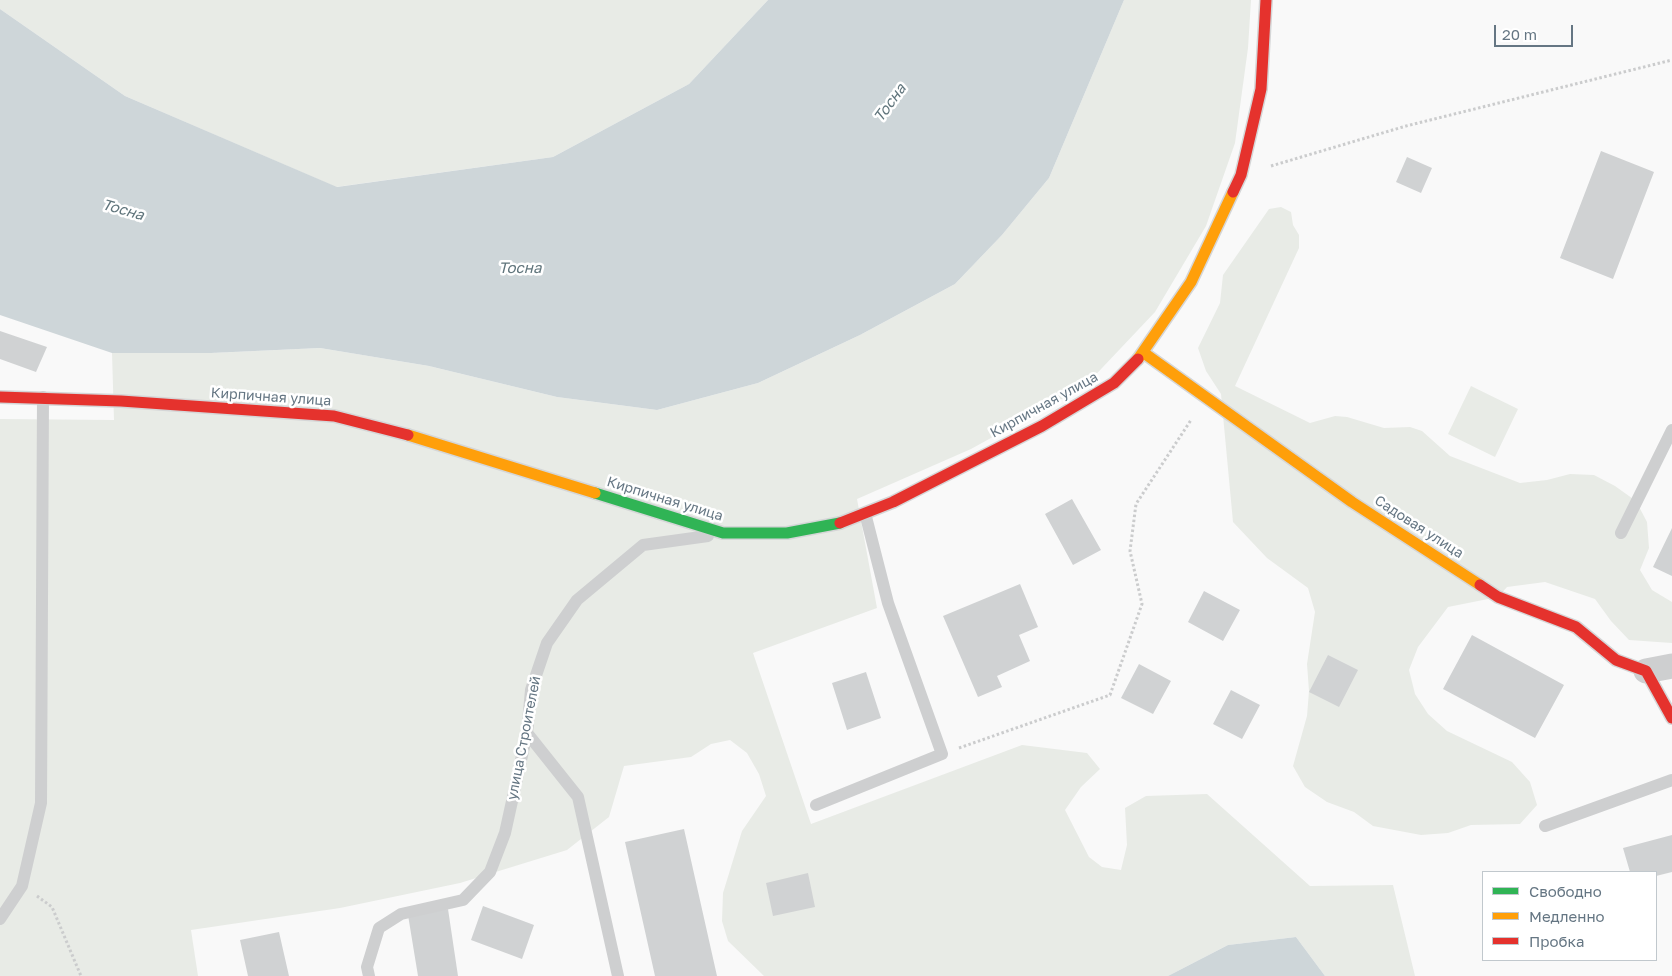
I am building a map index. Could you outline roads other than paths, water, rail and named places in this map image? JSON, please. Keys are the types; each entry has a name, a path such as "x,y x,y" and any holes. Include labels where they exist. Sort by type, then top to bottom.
{"street":[{"name":"Кирпичная улица","path":"0,397 43,397 334,416 431,440 723,533 787,534 839,524 893,502 1042,426 1114,383 1144,353 1191,282 1241,174 1261,88 1266,0"},
{"name":"Садовая улица","path":"1144,353 1352,502 1498,597 1576,628 1616,660 1646,670"},
{"path":"1672,666 1646,670 1672,718"}],"lane":[{"path":"0,919 22,886 41,803 43,397"},
{"path":"1621,533 1672,430"},
{"path":"816,806 942,754 888,603 865,513"},
{"name":"улица Строителей","path":"369,976 367,967 379,928 401,914 463,900 490,872 505,833 527,733 531,690 547,643 577,600 643,545 723,533"},
{"path":"527,733 578,797 618,976"},
{"path":"1545,826 1672,780"}],"water":[{"name":"Тосна","path":"768,0 1124,0 1049,178 1002,235 955,284 860,335 758,383 657,410 557,397 429,366 320,348 211,353 112,353 0,315 0,9 125,96 337,187 553,157 689,84"},
{"path":"1296,937 1325,976 1168,976 1228,945"}]}
